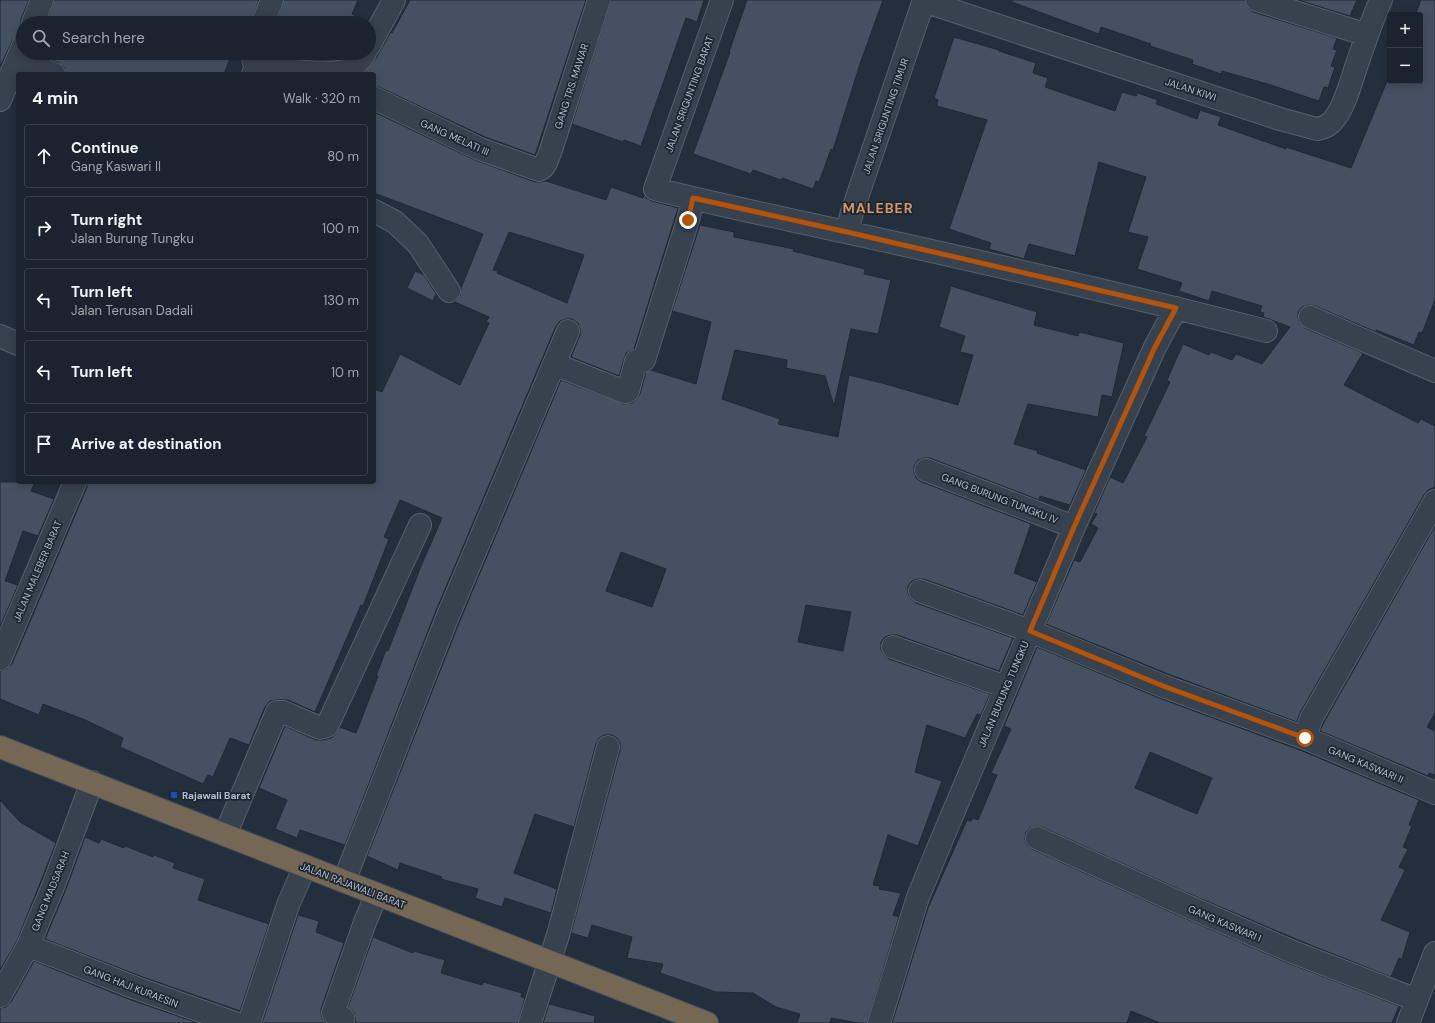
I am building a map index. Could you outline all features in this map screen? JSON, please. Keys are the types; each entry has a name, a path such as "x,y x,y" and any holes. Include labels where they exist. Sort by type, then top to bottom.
{"highway":[{"name":"JALAN RAJAWALI BARAT","path":"0,747 707,1023"}],"street":[{"path":"36,16 42,0"},
{"path":"266,16 272,0"},
{"path":"376,33 394,0"},
{"name":"GANG TRS. MAWAR","path":"539,170 544,166 550,153 599,0"},
{"name":"JALAN SRIGUNTING BARAT","path":"693,198 655,189 722,0"},
{"name":"JALAN KIWI","path":"924,0 1280,119 1317,129 1323,128 1330,124 1339,112 1350,88 1367,35 1382,0"},
{"name":"JALAN SRIGUNTING TIMUR","path":"847,232 852,212 924,0"},
{"path":"1257,0 1367,35"},
{"path":"336,72 346,70 360,60"},
{"path":"0,100 13,63 47,72"},
{"path":"254,66 303,72"},
{"name":"GANG MELATI III","path":"376,99 480,149 539,170"},
{"path":"554,364 622,391 628,391 636,361 644,360 688,220 693,198 1176,308 1266,331"},
{"path":"376,212 395,222 418,244 449,291"},
{"name":"JALAN BURUNG TUNGKU","path":"879,1023 918,897 1074,527 1155,347 1176,308"},
{"path":"1310,317 1435,371"},
{"path":"344,881 447,618 568,331"},
{"path":"0,336 16,343"},
{"name":"GANG BURUNG TUNGKU IV","path":"926,470 1074,527"},
{"name":"JALAN MALEBER BARAT","path":"0,659 74,484"},
{"path":"1305,738 1311,719 1435,501"},
{"path":"225,835 277,712 283,712 320,728 327,726 420,525"},
{"name":"GANG KASWARI II","path":"920,592 1030,631 1163,686 1305,738 1435,793"},
{"path":"893,647 1006,686"},
{"path":"530,1023 558,935 608,747"},
{"name":"GANG MADSARAH","path":"0,996 28,946 54,884 92,782"},
{"name":"GANG KASWARI I","path":"1037,838 1293,952 1416,1000"},
{"path":"249,1023 288,905 305,866"},
{"path":"343,1023 343,1018 333,1013 377,894"},
{"name":"GANG HAJI KURAESIN","path":"28,946 136,988 235,1023"},
{"path":"1408,1023 1435,953"}],"building":[{"path":"0,0 29,0 22,16 16,16 16,36 12,41 1,65"},
{"path":"54,0 259,0 253,16 48,16"},
{"path":"284,0 358,0 352,14 357,16 278,16"},
{"path":"410,0 586,0 535,155 485,137 376,86 376,72 365,72 376,60 391,32 392,33"},
{"path":"611,0 704,0 697,22 686,18 641,146 624,140 623,142 572,124"},
{"path":"747,0 883,0 860,64 833,150 831,149 819,182 816,181 813,189 753,170 751,174 693,154"},
{"path":"1012,0 1245,0 1248,8 1253,12 1337,38 1333,49 1337,50 1331,66 1335,67 1328,88 1324,87 1319,101 1222,71 1221,74 1192,64 1193,60 1150,46 1151,44 1101,27 1099,34 1012,2"},
{"path":"1298,0 1357,0 1350,16"},
{"path":"1421,0 1435,0 1435,300 1422,333 1419,332 1414,345 1376,330 1376,332 1315,306 1309,305 1302,307 1298,312 1298,318 1300,324 1305,328 1363,353 1344,385 1418,423 1421,419 1435,426 1435,487 1428,490 1424,495 1300,713 1297,722 1168,674 1046,624 1074,560 1080,562 1098,528 1091,524 1097,514 1094,513 1110,477 1123,483 1147,437 1144,436 1170,382 1167,380 1183,344 1209,355 1211,352 1232,360 1236,354 1262,364 1290,327 1263,317 1264,313 1260,312 1262,306 1212,291 1209,301 1179,291 1182,283 1137,269 1148,237 1128,232 1146,177 1099,162 1075,256 1029,244 1024,259 989,249 991,243 949,229 987,120 937,106 938,100 934,98 954,37 999,50 1036,63 1033,73 1048,78 1045,87 1115,111 1122,92 1136,96 1138,93 1158,100 1156,104 1197,119 1200,110 1221,117 1218,125 1286,149 1286,147 1351,168 1387,81 1387,84 1423,84 1423,12 1416,12"},
{"path":"52,60 229,60 225,72 65,72 64,67"},
{"path":"376,113 475,160 535,182 546,181 606,200 611,187 643,198 644,194 646,198 652,201 678,208 634,349 626,353 619,376 571,357 580,335 578,323 572,319 566,319 560,321 556,326 435,613 345,845 300,830 297,838 275,829 287,800 259,788 285,726 316,740 331,738 340,727 356,733 378,676 376,676 386,650 388,651 421,566 442,518 400,500 384,537 389,539 363,606 361,605 315,712 288,700 270,701 265,707 249,745 230,738 213,777 208,775 203,784 120,747 123,738 83,719 43,704 39,715 0,699 0,671 7,669 12,664 87,484 376,484 376,390 382,392 400,354 460,385 489,323 486,322 489,317 455,302 460,296 461,288 483,234 376,194","holes":["509,232 584,255 567,303 493,270"]},
{"path":"700,225 734,232 734,237 794,249 793,251 865,269 864,274 891,280 878,334 851,329 834,406 825,376 786,368 787,360 735,350 722,399 780,419 778,424 838,437 849,375 958,405 973,355 960,352 965,336 939,327 951,286 1037,312 1034,325 1078,336 1079,332 1124,343 1112,397 1102,395 1098,417 1028,404 1014,444 1038,451 1037,453 1086,470 1070,505 1040,496 1039,500 930,458 918,460 914,466 916,478 922,482 1031,524 1014,573 1037,582 1023,615 924,579 912,581 908,586 908,594 916,603 1013,638 999,671 897,635 885,637 881,642 881,650 889,659 990,694 981,715 977,714 965,738 927,725 915,772 942,781 918,846 888,835 873,885 880,886 879,889 901,893 893,915 899,917 867,1023 858,1023 831,1018 830,1023 797,1023 800,1014 776,1007 753,993 716,992 660,973 663,964 627,958 632,937 592,925 588,938 571,933 620,750 620,743 617,738 612,735 604,735 599,738 596,744 574,827 535,814 514,873 557,889 551,913 505,898 502,907 475,898 478,889 441,879 442,877 400,863 398,870 367,856 459,623 561,380 624,404 632,403 637,399 640,394 646,372 651,370 696,384 711,322 672,311","holes":["621,552 666,569 652,607 606,591","806,605 851,612 843,651 798,642"]},
{"path":"415,271 424,275 436,294 433,301 407,288"},
{"path":"0,482 34,484 31,491 54,499 38,536 23,531 5,581 18,585 0,627"},
{"path":"1435,526 1435,713 1427,727 1435,731 1435,775 1429,773 1428,776 1320,731"},
{"path":"1037,647 1159,698 1300,750 1419,800 1409,825 1412,826 1403,847 1408,849 1399,867 1405,870 1381,920 1410,932 1402,959 1399,958 1391,977 1298,940 1183,891 1042,827 1036,826 1030,828 1026,832 1025,839 1027,845 1032,849 1173,913 1288,963 1399,1006 1392,1023 1160,1023 1131,1011 1127,1023 892,1023 928,908 967,820 971,821 973,818 978,820 997,775 991,773 1011,729 1004,726","holes":["1150,752 1212,778 1197,814 1135,788"]},
{"path":"0,800 20,822 56,843 17,941 0,970"},
{"path":"85,837 99,843 101,839 124,848 125,846 153,857 154,855 175,863 173,868 205,879 198,900 269,924 240,1011 140,976 45,939 66,889"},
{"path":"298,915 319,921 316,932 344,943 321,1009 321,1015 326,1023 262,1023"},
{"path":"373,937 413,953 414,951 445,960 441,973 482,985 483,982 522,993 521,997 525,998 518,1023 356,1023 354,1012 348,1007"},
{"path":"34,961 131,1000 198,1023 0,1023 0,1008 6,1007 11,1002"},
{"path":"549,1004 595,1016 594,1023 543,1023"}],"place":[{"name":"Rajawali Barat","path":"174,795"}],"district":[{"name":"MALEBER","path":"878,208"}],"route":[{"path":"688,220 693,198 1176,308 1155,347 1074,527 1030,631 1163,686 1305,738"}]}
